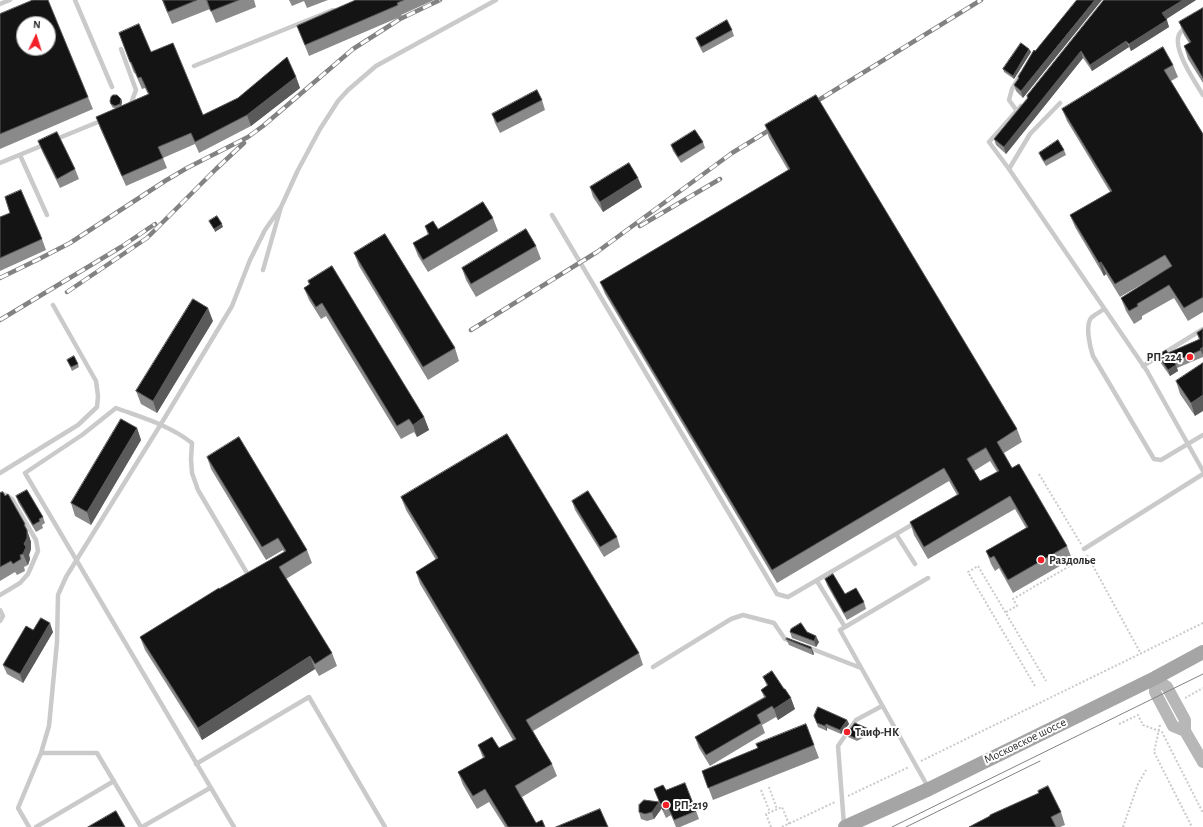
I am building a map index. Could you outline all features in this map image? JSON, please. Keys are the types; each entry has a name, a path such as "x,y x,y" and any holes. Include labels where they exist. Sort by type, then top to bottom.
{"main road":[{"name":"Московское шоссе","path":"844,827 929,789 1155,678 1203,652"}],"street":[{"path":"1155,678 1155,692 1173,726 1185,731 1203,762"}],"lane":[{"path":"0,4 10,0"},
{"path":"75,0 112,87"},
{"path":"263,270 281,207 298,170 320,129 338,101 348,90 376,66 496,0"},
{"path":"194,66 337,9"},
{"path":"1189,25 1180,32 1178,39 1180,53 1203,95"},
{"path":"121,49 136,90 129,108"},
{"path":"1017,111 1009,100 1012,89 1025,69"},
{"path":"1025,101 989,142 1143,366 1203,471"},
{"path":"1009,169 1030,134 1060,104"},
{"path":"0,163 107,118"},
{"path":"20,155 47,216"},
{"path":"29,827 18,808 49,726 57,642 58,595 76,560 161,424 232,306 250,260 265,230 281,207"},
{"path":"552,215 777,594 788,597 922,518"},
{"path":"0,473 78,425 97,407 98,396 96,382 53,305"},
{"path":"1104,309 1092,318 1089,323 1089,344 1093,356 1154,459 1161,460 1203,435"},
{"path":"1143,366 1203,329"},
{"path":"234,827 25,473 82,435 116,408 161,424 183,436 192,443 192,473 198,490 247,573"},
{"path":"1084,549 1203,474"},
{"path":"0,494 6,495 12,499 36,540 38,551 28,574 20,583 0,595"},
{"path":"896,534 915,564"},
{"path":"928,578 840,630 929,789"},
{"path":"817,581 845,627"},
{"path":"0,610 3,616 0,621"},
{"path":"653,667 731,618 744,615 774,623 785,639 861,668"},
{"path":"196,764 309,697 385,827"},
{"path":"844,827 838,746 856,720 882,706"},
{"path":"40,753 97,752 141,827 210,788"},
{"path":"36,827 114,781"}],"path":[{"path":"1040,474 1088,555 1141,654"},
{"path":"1006,612 1017,606 1013,599 1088,555"},
{"path":"1035,686 968,572 978,566 1046,681"},
{"path":"782,827 915,764 1203,623"},
{"path":"1184,698 1203,688"},
{"path":"1119,724 1138,715 1143,725 1162,732 1203,813"},
{"path":"1161,722 1154,752 1192,827"},
{"path":"1123,827 1138,784 1146,770"},
{"path":"769,787 777,809"},
{"path":"761,790 770,812"},
{"path":"771,827 766,814 782,807 789,824"}],"building":[{"path":"33,0 48,0 55,16 16,16 16,56 56,56 56,19 88,97 0,134 0,14"},
{"path":"163,0 197,0 168,12"},
{"path":"207,0 239,0 211,11"},
{"path":"356,0 404,0 397,3 398,5 305,45 297,26"},
{"path":"1077,0 1095,0 1021,91 1014,85 1034,50 1035,51"},
{"path":"1104,0 1183,0 1162,13 1167,20 1129,44 1126,41 1090,65 1081,51 1004,147 994,139 1028,98 1027,96"},
{"path":"1203,8 1203,78 1184,46 1191,42 1179,22"},
{"path":"727,20 732,30 701,47 696,38"},
{"path":"139,24 151,52 173,43 203,115 238,98 287,57 296,77 247,115 195,142 191,133 158,147 163,158 122,176 96,117 149,94 141,77 138,78 130,62 119,33"},
{"path":"1021,43 1029,49 1013,76 1003,69"},
{"path":"1163,47 1173,65 1164,70 1203,134 1203,297 1184,308 1169,285 1137,304 1138,306 1129,311 1121,298 1172,266 1165,255 1115,284 1101,262 1099,263 1070,215 1112,191 1062,109"},
{"path":"537,90 542,100 497,123 492,114"},
{"path":"113,95 117,95 121,99 120,104 115,106 111,104 110,101"},
{"path":"816,95 1017,429 997,442 1012,468 1019,464 1067,546 1008,580 994,556 990,558 986,551 1028,527 1010,496 924,547 910,522 959,494 944,468 772,570 600,282 790,169 765,125","holes":["986,448 999,471 980,481 967,459"]},
{"path":"695,130 703,142 678,157 671,145"},
{"path":"57,132 75,169 57,179 38,141"},
{"path":"1058,140 1064,150 1044,161 1039,153"},
{"path":"629,163 638,178 600,202 590,187"},
{"path":"21,190 42,239 0,258 0,217 10,213 5,197"},
{"path":"483,202 493,218 423,260 413,243 429,234 425,226 433,221 438,229"},
{"path":"217,216 222,224 214,229 209,221"},
{"path":"526,229 536,246 471,284 462,268"},
{"path":"385,234 455,348 423,367 354,253"},
{"path":"332,266 424,417 413,425 409,419 397,426 322,303 316,307 304,288 310,284 308,281"},
{"path":"193,299 208,308 153,401 136,391"},
{"path":"1203,329 1203,347 1200,349 1201,350 1174,362 1176,365 1168,370 1158,355 1166,350 1168,353 1200,339 1197,333"},
{"path":"74,356 78,364 71,367 67,360"},
{"path":"1203,363 1203,395 1191,403 1176,381"},
{"path":"121,419 137,428 87,512 71,503"},
{"path":"507,434 639,653 526,720 552,764 515,786 536,823 542,820 545,827 508,827 485,789 473,796 458,772 485,757 478,745 492,737 499,748 516,739 416,572 438,558 401,497"},
{"path":"239,437 307,550 279,567 332,653 315,664 310,656 198,728 140,637 219,588 286,551 278,538 262,547 207,457"},
{"path":"27,490 43,517 39,519 40,521 33,525 16,496"},
{"path":"588,491 617,537 600,547 572,501"},
{"path":"3,492 5,496 8,494 25,524 27,538 24,544 26,547 23,554 20,555 21,559 13,564 11,561 0,567 0,493"},
{"path":"833,574 845,594 856,588 864,602 844,613 825,579"},
{"path":"41,618 50,623 20,674 3,665 26,626 33,630"},
{"path":"801,623 807,632 816,636 814,641 790,632 791,629"},
{"path":"787,638 811,647 811,649 786,639"},
{"path":"772,671 791,698 774,709 772,706 757,715 761,723 706,755 695,737 766,697 761,690 768,685 763,677"},
{"path":"818,707 847,720 840,730 826,724 825,726 817,723 814,716"},
{"path":"855,723 871,730 855,738 847,734"},
{"path":"806,724 814,745 708,788 702,771 758,748 756,744"},
{"path":"685,783 696,811 674,820 668,807 663,810 654,789 663,785 666,790"},
{"path":"1048,786 1061,812 1051,817 1056,827 969,827 990,815 1039,793 1038,791"},
{"path":"644,800 659,802 652,812 645,814 639,812 639,805"},
{"path":"600,809 608,827 556,827"},
{"path":"116,811 125,827 88,827"}],"tram line":[{"path":"892,827 1203,674"},
{"path":"906,827 1040,761"}],"railway":[{"path":"0,278 70,243 165,181 248,137 263,126 353,49 400,19 440,0"},
{"path":"809,106 981,0"},
{"path":"471,330 597,252 732,153 776,126"},
{"path":"67,292 147,238 244,143"},
{"path":"640,226 720,179"},
{"path":"0,320 121,247 155,224"}],"place":[{"name":"РП-224","path":"1190,357"},
{"name":"Раздолье","path":"1041,560"},
{"name":"Таиф-НК","path":"847,732"},
{"name":"РП-219","path":"666,805"}]}
